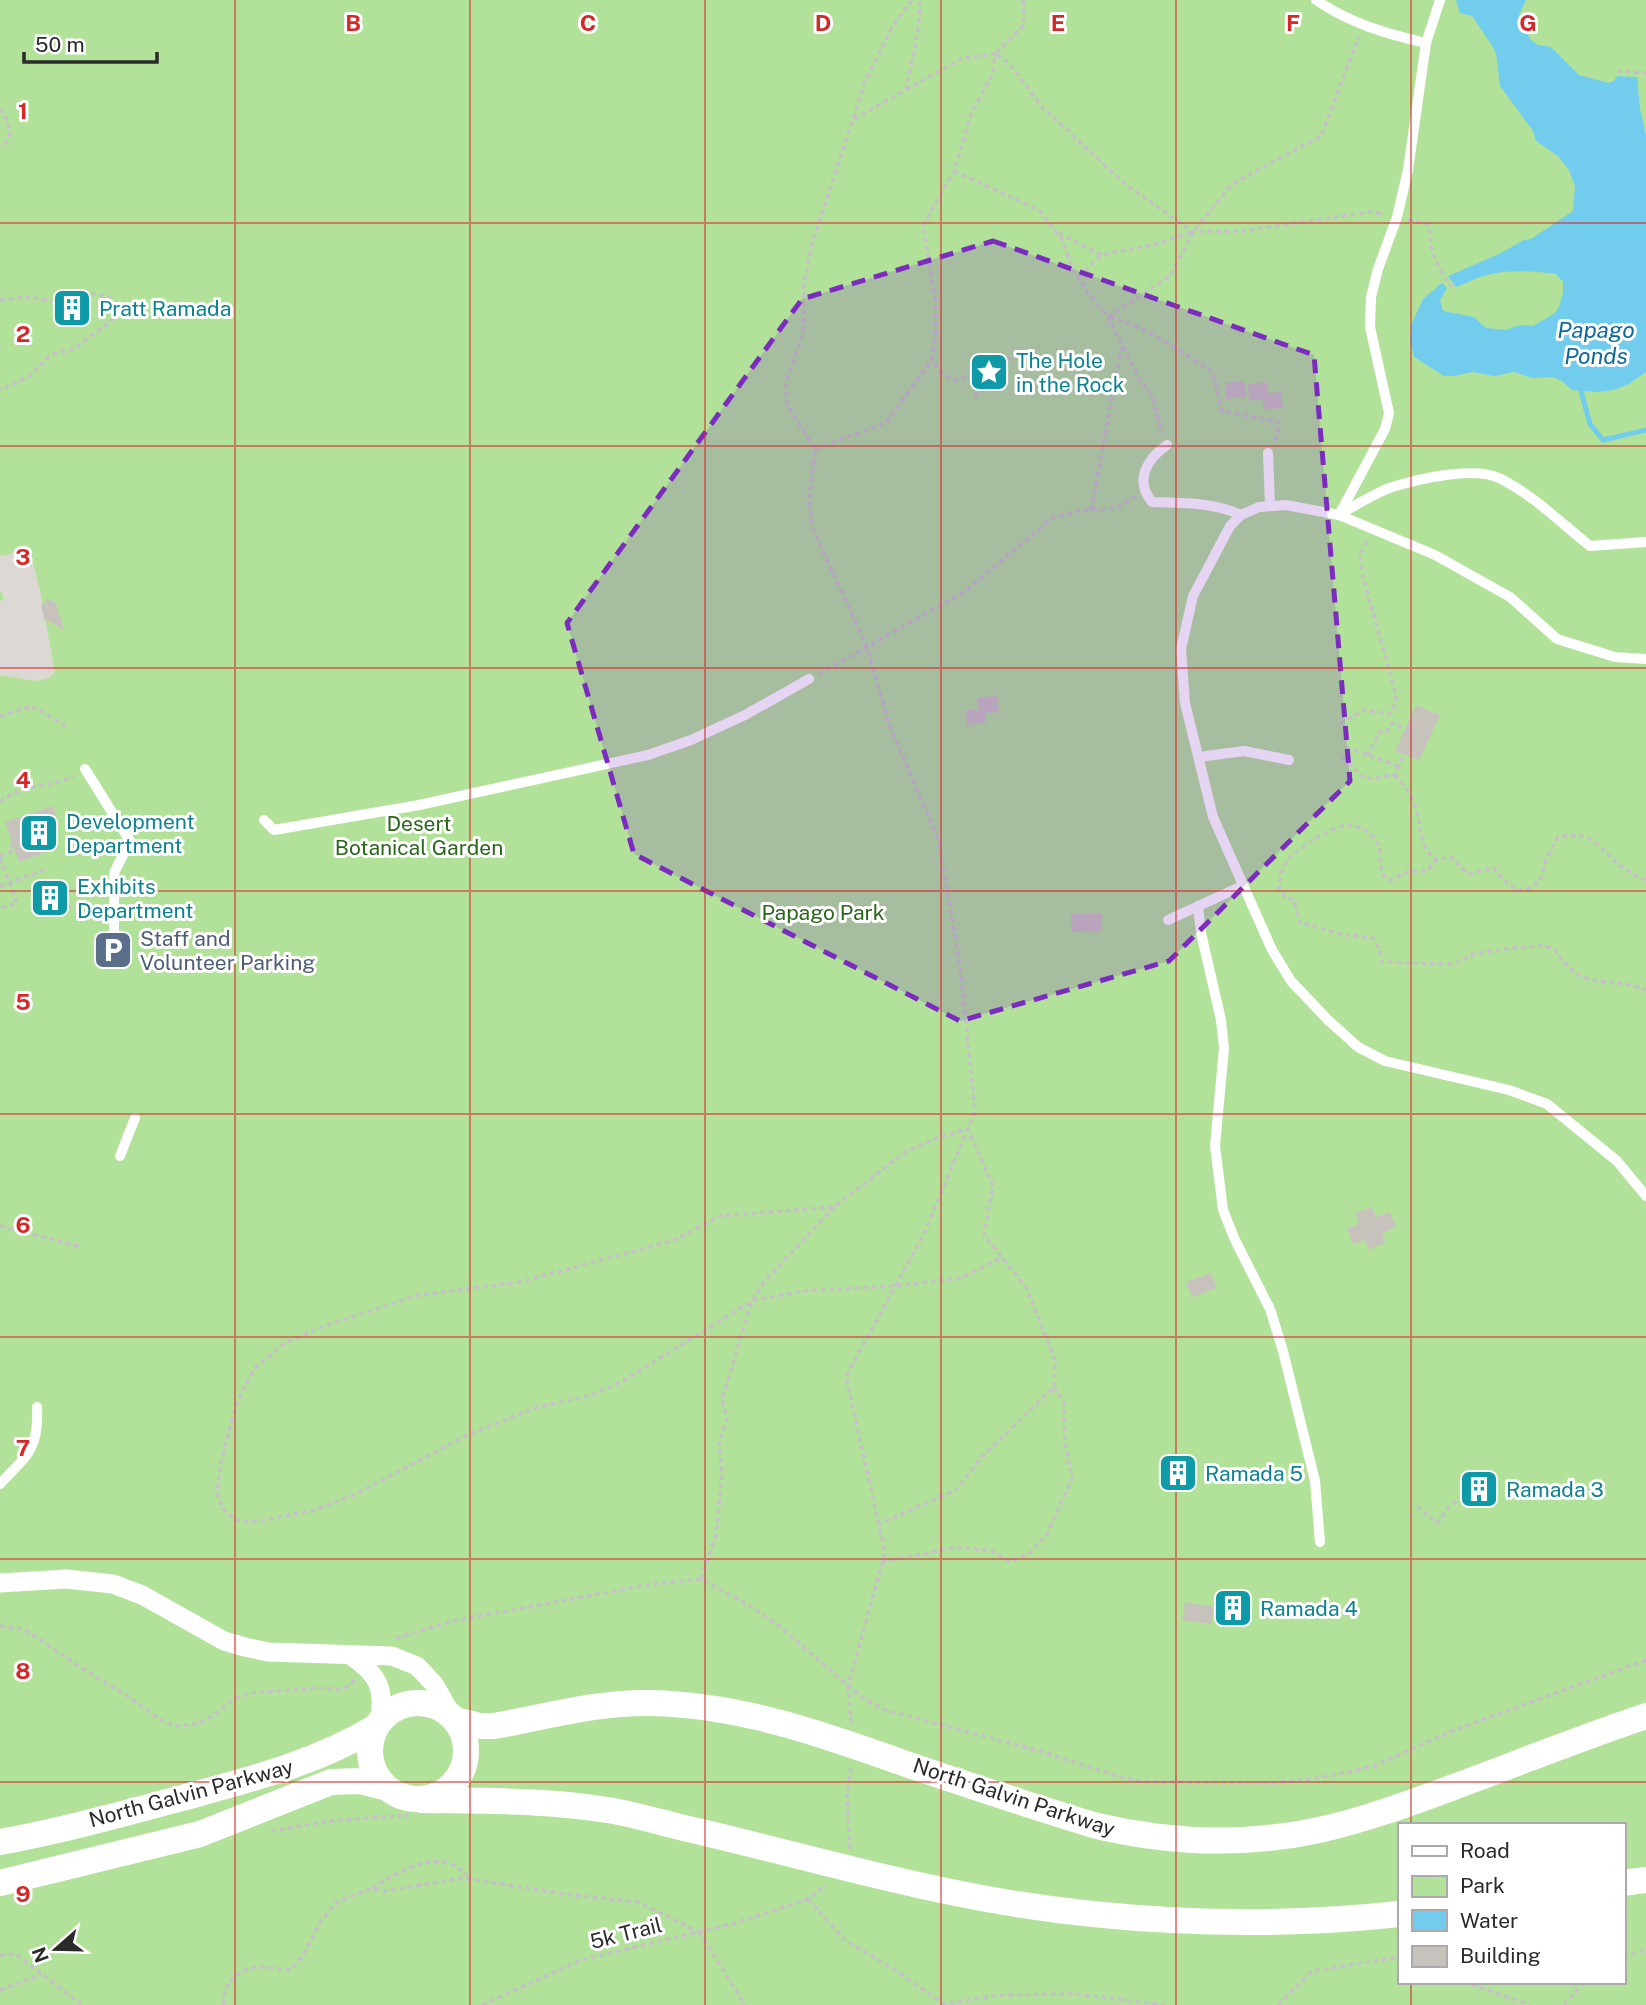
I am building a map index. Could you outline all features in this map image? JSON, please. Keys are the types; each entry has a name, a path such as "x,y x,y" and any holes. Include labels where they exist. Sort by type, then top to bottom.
{"main road":[{"path":"421,1807 444,1792 460,1776 466,1761 467,1745 462,1730 454,1719 435,1706 414,1702 388,1713 377,1725 370,1750 377,1777 387,1788 421,1807 501,1801 607,1810 946,1891 1066,1910 1231,1921 1398,1914"},
{"name":"North Galvin Parkway","path":"454,1719 480,1726 494,1726 588,1707 649,1703 704,1706 813,1731 1097,1826 1142,1835 1189,1840 1226,1840 1289,1835 1357,1821 1646,1716"},
{"name":"North Galvin Parkway","path":"0,1842 154,1805 293,1767 340,1748 377,1725"},
{"name":"North Galvin Parkway","path":"0,1883 200,1834 331,1782 360,1781 387,1788"},
{"path":"1625,1883 1646,1880"}],"street":[{"path":"0,1583 66,1579 113,1584 142,1595 224,1641 245,1647 268,1652 392,1656 417,1666 434,1684 454,1719"},
{"path":"350,1655 363,1664 376,1679 382,1701 377,1725"}],"lane":[{"path":"1316,0 1335,13 1363,25 1426,43"},
{"path":"1339,515 1385,429 1389,414 1370,327 1371,297 1397,217 1408,170 1426,43 1440,0"},
{"path":"1167,445 1154,454 1143,477 1144,492 1152,502 1189,503 1228,509 1241,515"},
{"path":"1268,453 1270,505"},
{"path":"1339,515 1390,488 1470,473 1496,476 1517,488 1590,546 1646,542"},
{"path":"1646,659 1615,657 1557,639 1510,597 1476,576 1435,555 1339,515 1308,508 1270,505 1241,515 1230,526 1193,596 1181,649 1185,703 1213,817 1272,950 1291,981 1358,1047 1401,1066 1509,1090 1547,1104 1617,1161 1646,1196"},
{"path":"264,820 273,829 419,805 648,755 691,740 810,679"},
{"path":"1199,757 1244,751 1289,760"},
{"path":"81,772 135,842 114,873 114,936"},
{"path":"1168,920 1242,886"},
{"path":"1198,906 1224,1048 1215,1146 1223,1209 1235,1240 1270,1310 1283,1351 1315,1480 1320,1542"},
{"path":"120,1156 135,1118"},
{"path":"0,1484 30,1453 37,1437 37,1407"}],"path":[{"path":"848,1686 885,1553 846,1376 924,1234 975,1111 960,965 938,839 889,724 867,647 812,527 809,501 816,449 788,405 786,382 803,334 804,283 812,244 852,120 865,82 892,27 912,0"},
{"path":"906,90 913,48 920,27 920,0"},
{"path":"852,120 961,59 995,54 1024,25 1023,0"},
{"path":"1108,317 1171,275 1193,232 1232,184 1321,136 1363,25"},
{"path":"816,449 886,423 932,359 936,330 935,299 923,225 954,171 971,114 993,73 995,54"},
{"path":"995,54 1009,63 1042,107 1124,183 1193,232"},
{"path":"1617,71 1646,72"},
{"path":"0,109 7,120 10,135 6,144 0,146"},
{"path":"954,171 1039,210 1056,232 1079,277 1108,317 1141,382 1151,394 1158,424 1167,445"},
{"path":"1079,277 1101,255 1156,244 1193,232 1242,231 1370,212 1428,224 1431,251 1443,276 1455,291"},
{"path":"1056,232 1101,255"},
{"path":"0,300 35,297 59,302 85,292 106,296 113,300 117,308 115,317 109,323 73,349 50,355 30,376 0,390"},
{"path":"1108,317 1124,320 1140,328 1212,370 1222,411 1279,422 1277,436 1268,453"},
{"path":"1091,510 1122,344"},
{"path":"974,396 986,388 989,372 1003,360 1021,354"},
{"path":"932,359 942,374 956,381 979,371 989,372"},
{"path":"810,679 964,592 1053,517 1077,511 1116,508 1144,492"},
{"path":"1340,724 1364,710 1389,714 1395,705 1396,695 1363,577 1360,555 1372,530"},
{"path":"0,716 32,706 69,728"},
{"path":"1367,756 1380,732 1386,733 1392,723 1425,736"},
{"path":"1346,747 1398,766"},
{"path":"1395,775 1405,751"},
{"path":"1342,757 1365,779 1395,775"},
{"path":"0,802 10,794 26,788 57,784 81,772"},
{"path":"1395,775 1410,792 1428,852 1437,860"},
{"path":"1646,880 1624,869 1598,842 1585,837 1558,837 1546,859 1540,881 1524,891 1514,888 1502,879 1494,868 1468,874 1454,859 1437,860 1426,871 1410,871 1390,880 1384,878 1380,872 1380,848 1376,839 1354,825 1339,826 1289,858 1283,867 1279,888 1285,897 1294,900 1299,922 1341,934 1373,938 1379,948 1382,962 1454,964 1474,954 1542,946 1554,948 1564,964 1581,979 1646,989"},
{"path":"0,906 17,903 0,857 13,851 10,842 23,837"},
{"path":"0,886 47,869"},
{"path":"701,1579 716,1535 722,1474 719,1442 727,1419 722,1399 752,1301 764,1282 834,1208 905,1152 968,1129"},
{"path":"882,1562 957,1547 992,1551 1010,1562 1030,1553 1047,1534 1072,1479 1065,1443 1064,1403 1054,1387 1055,1360 1027,1287 984,1235 993,1186 968,1129"},
{"path":"834,1208 720,1216 672,1241 520,1282 419,1295 322,1327 284,1344 254,1370 237,1402 221,1461 217,1492 222,1508 235,1520 255,1522 315,1510 356,1494 465,1436 538,1407 590,1396 623,1381 752,1301 802,1291 895,1286 960,1278 1003,1257"},
{"path":"0,1226 82,1247"},
{"path":"878,1525 956,1490 982,1457 1054,1387"},
{"path":"1417,1506 1437,1523 1449,1507 1463,1496"},
{"path":"388,1642 452,1621 653,1584 701,1579 752,1607 800,1642 863,1699 885,1710 1144,1782 1272,1783 1318,1778 1374,1766 1452,1731 1646,1660"},
{"path":"0,1626 23,1629 126,1695 164,1723 176,1726 197,1724 214,1715 235,1698 251,1693 316,1688 342,1689 351,1685 355,1679"},
{"path":"270,1831 421,1807"},
{"path":"224,2005 223,1992 229,1981 251,1968 290,1970 302,1956 320,1921 337,1902 430,1860 461,1869 469,1879"},
{"path":"370,1889 385,1891 463,1878 638,1902 699,1931 746,2005"},
{"path":"808,1899 845,1940 944,2004 999,1995 1075,1994 1165,2005"},
{"name":"5k Trail","path":"482,2005 581,1960 699,1931"},
{"path":"1625,1955 1646,1950"},
{"path":"0,1955 16,1954 82,2005"},
{"path":"1278,2005 1312,1971 1393,1958 1398,1960"},
{"path":"0,1990 42,1974"},
{"path":"1470,1984 1531,2005"},
{"path":"1564,2005 1582,1984"}],"highlighted area":[{"path":"993,241 1314,355 1350,781 1169,961 960,1021 634,854 567,623 802,299"}],"green space":[{"name":"Papago Park","path":"0,0 1646,0 1646,2005 0,2005"}],"shaded area":[{"path":"26,551 31,555 41,595 55,673 49,678 35,681 0,675 0,602 4,598 0,590 0,556"}],"water":[{"name":"Papago Ponds","path":"1456,0 1526,0 1519,15 1531,40 1538,45 1551,47 1579,75 1609,83 1617,76 1637,77 1646,136 1646,372 1629,384 1614,390 1597,392 1572,390 1553,377 1532,378 1514,372 1494,376 1472,372 1444,376 1414,357 1410,340 1412,323 1423,299 1442,283 1447,288 1440,300 1443,311 1474,317 1486,328 1506,330 1520,325 1533,326 1555,313 1563,293 1563,282 1556,274 1501,272 1456,287 1448,276 1531,239 1573,211 1575,186 1569,170 1558,156 1536,141 1533,131 1500,86 1496,53 1491,44 1472,16 1460,13"}],"building":[{"name":"Pratt Ramada","path":"78,297 84,312 65,319 59,305"},
{"path":"1244,381 1246,397 1226,399 1225,383"},
{"path":"1267,382 1268,393 1281,392 1283,408 1263,409 1263,399 1249,401 1248,384"},
{"path":"48,599 56,603 64,630 45,621 41,605"},
{"path":"997,696 999,712 985,713 986,723 967,725 966,710 979,709 977,698"},
{"path":"1416,705 1440,715 1419,760 1395,751"},
{"name":"Development Department","path":"53,806 60,827 53,830 59,848 19,862 5,822"},
{"name":"Exhibits Department","path":"57,882 72,908 51,914 35,911 32,903 37,893 44,890 47,883"},
{"path":"1071,914 1102,914 1102,931 1071,932"},
{"path":"1372,1207 1376,1217 1390,1212 1396,1227 1382,1233 1385,1243 1369,1250 1365,1240 1353,1244 1347,1228 1359,1224 1355,1213"},
{"path":"1211,1273 1217,1288 1192,1297 1186,1282"},
{"name":"Ramada 5","path":"1171,1458 1195,1474 1185,1489 1162,1472"},
{"name":"Ramada 3","path":"1493,1480 1494,1497 1465,1498 1463,1481"},
{"name":"Ramada 4","path":"1230,1591 1247,1598 1235,1626 1219,1619"},
{"path":"1185,1602 1214,1607 1211,1624 1182,1620"}],"waterway":[{"path":"1581,391 1590,424 1603,440 1646,430"}],"place":[{"name":"Pratt Ramada","path":"72,308"},
{"name":"The Hole in the Rock","path":"989,372"},
{"name":"Development Department","path":"39,833"},
{"name":"Exhibits Department","path":"50,898"},
{"name":"Staff and Volunteer Parking","path":"113,950"},
{"name":"Ramada 5","path":"1178,1473"},
{"name":"Ramada 3","path":"1479,1489"},
{"name":"Ramada 4","path":"1233,1608"}],"park label":[{"name":"Desert Botanical Garden","path":"419,835"}]}
